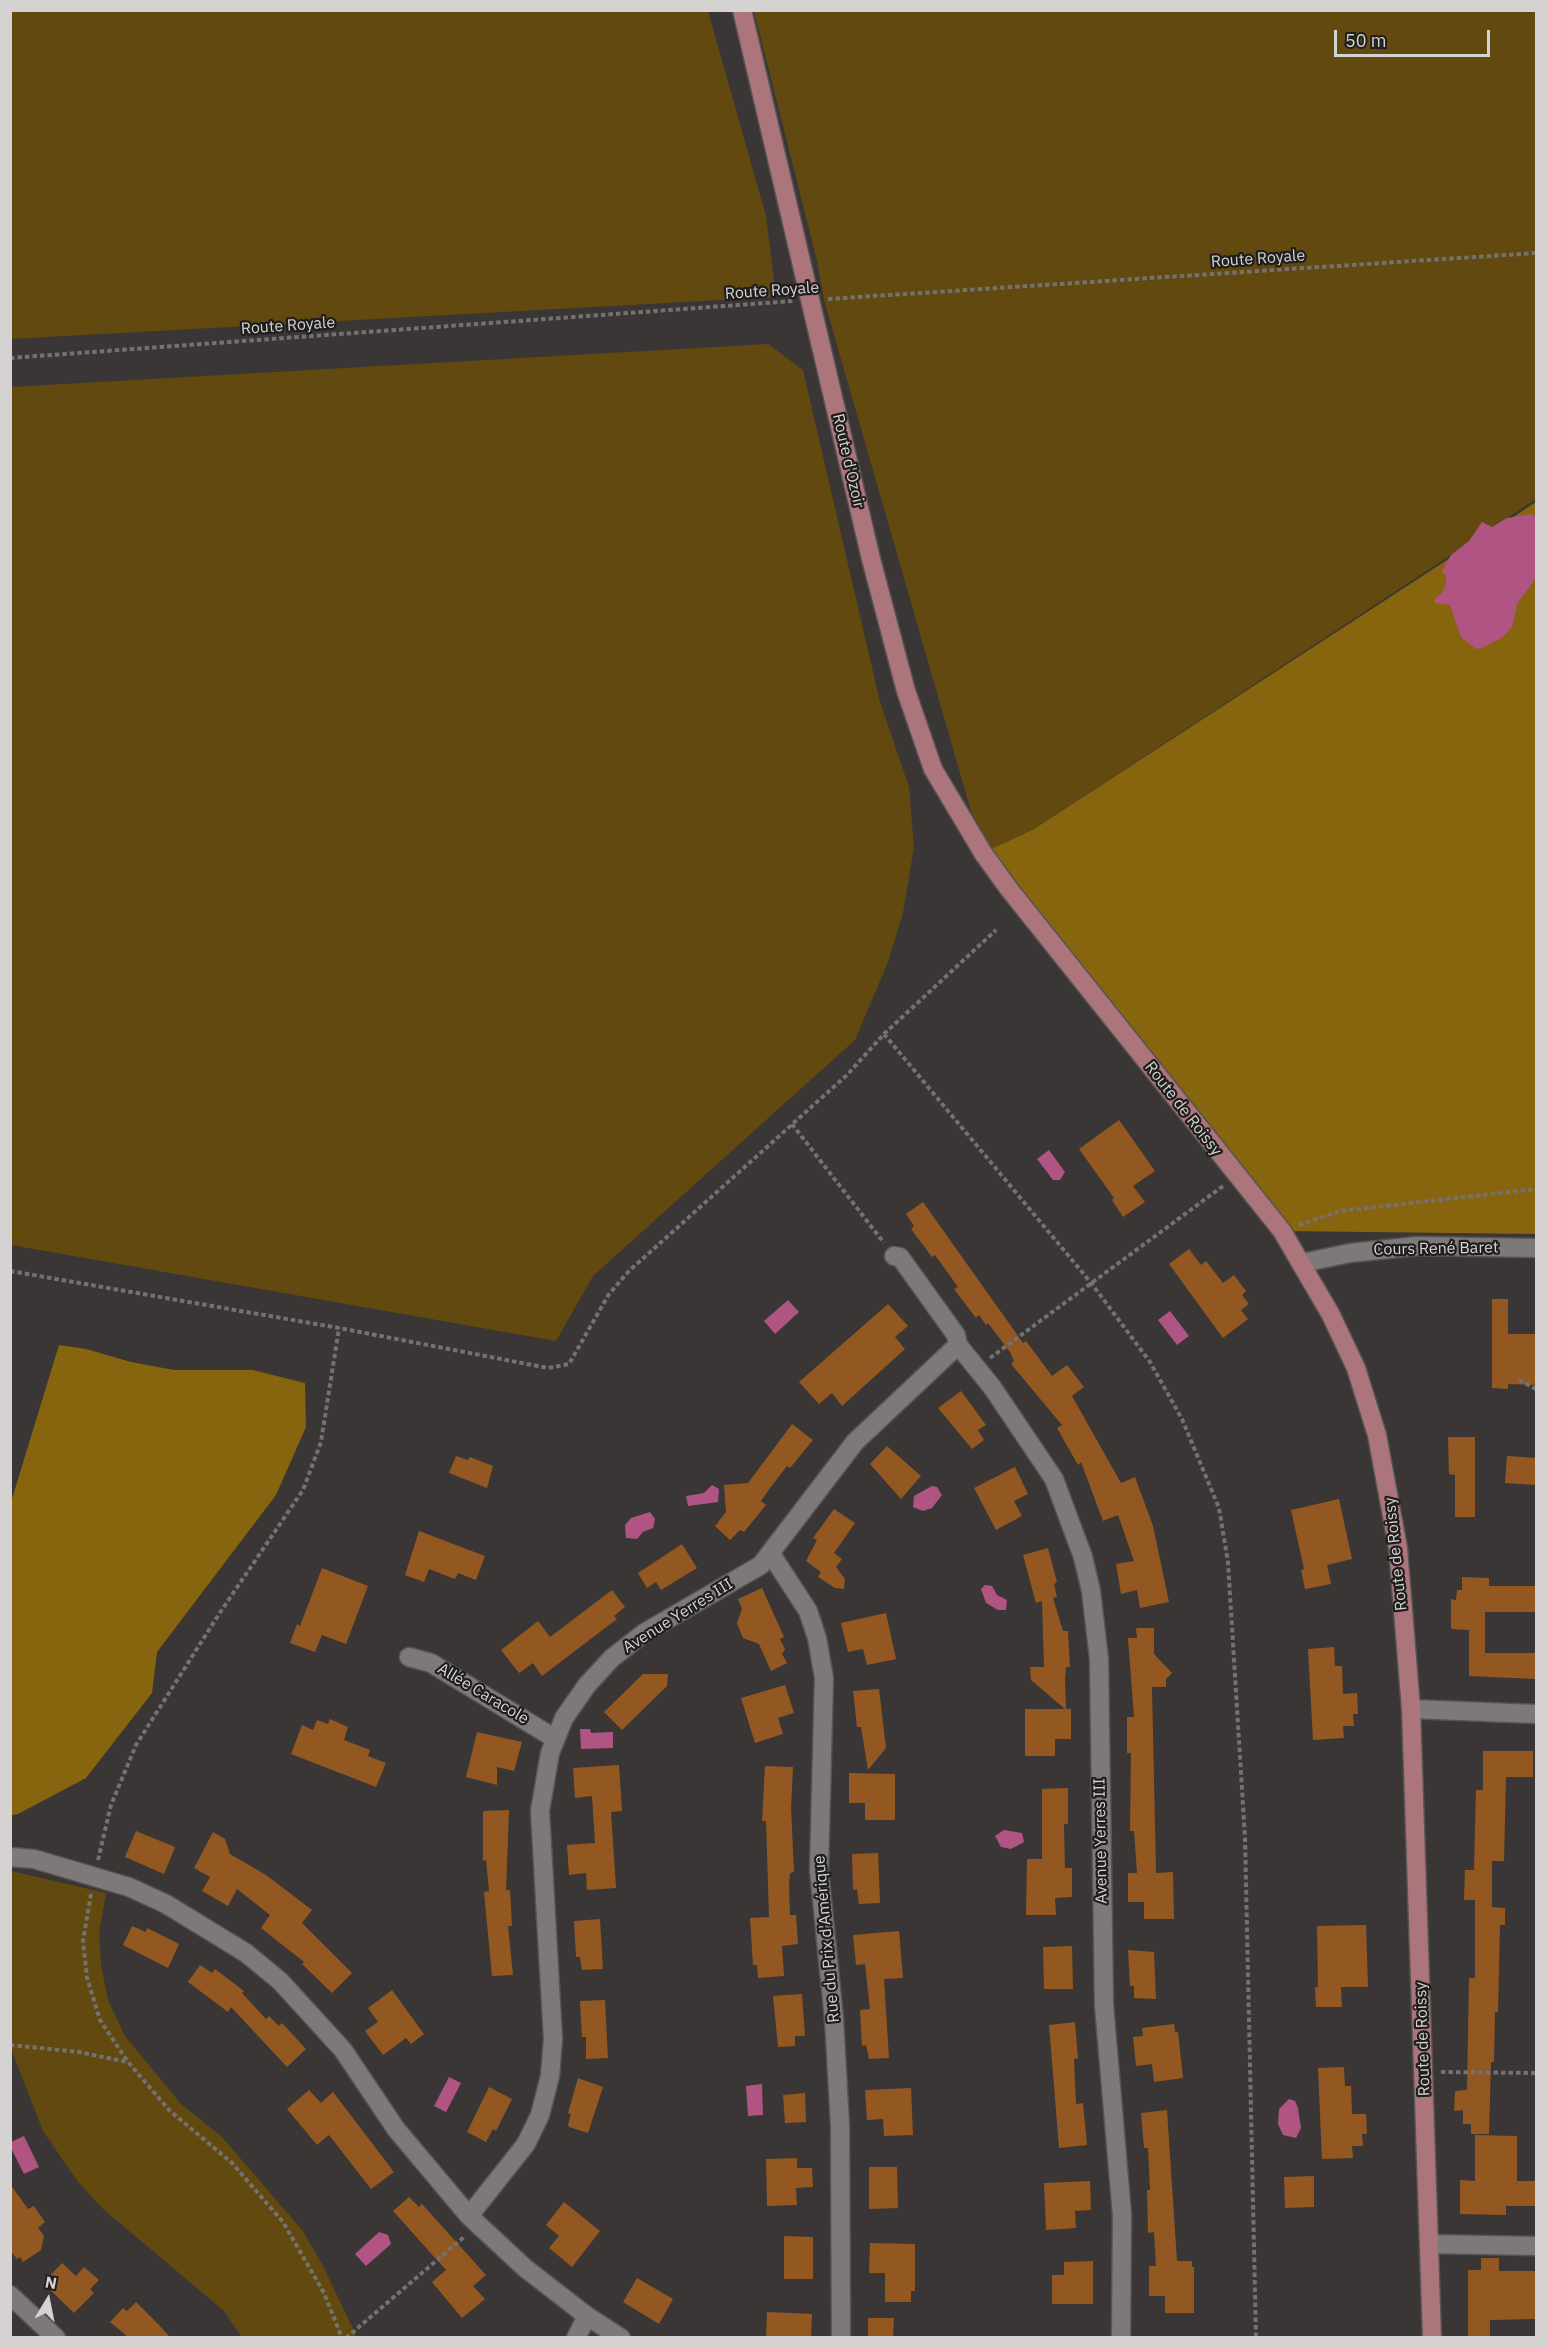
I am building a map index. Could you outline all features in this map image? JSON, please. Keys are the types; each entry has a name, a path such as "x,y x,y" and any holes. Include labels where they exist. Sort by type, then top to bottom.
{"main road":[{"name":"Route d'Ozoir","path":"742,10 871,559 906,691 933,769 983,853 1009,889"},
{"name":"Route de Roissy","path":"1009,889 1236,1177 1282,1231 1331,1315 1356,1368 1377,1435 1398,1548 1411,1710 1432,2337"}],"street":[{"name":"Cours René Baret","path":"1302,1263 1350,1253 1417,1246 1536,1248"},
{"name":"Avenue Yerres III","path":"894,1256 900,1257 950,1326 956,1335 958,1345 978,1367 1054,1479 1065,1500 1091,1591 1099,1659 1104,2005 1122,2215 1121,2337"},
{"name":"Avenue Yerres III","path":"474,2220 526,2144 540,2115 550,2076 553,2038 540,1811 546,1769 554,1738 564,1718 587,1685 612,1658 644,1633 761,1565 800,1511 855,1442 958,1345"},
{"name":"Rue du Prix d'Amérique","path":"771,1554 808,1611 817,1638 824,1678 819,1870 834,2019 840,2125 841,2337"},
{"name":"Allée Caracole","path":"409,1657 431,1663 554,1738"},
{"path":"1411,1710 1536,1714"},
{"path":"10,1857 34,1859 129,1887 166,1904 246,1953 280,1981 330,2035 396,2129 474,2220 525,2268 587,2316 621,2337"},
{"path":"1430,2244 1536,2246"},
{"path":"10,2295 56,2337"},
{"path":"576,2337 587,2316"}],"path":[{"name":"Route Royale","path":"10,358 811,300 1536,253"},
{"path":"10,1271 339,1328 548,1368 568,1364 609,1294 629,1271 847,1075 884,1034 996,930"},
{"path":"884,1034 1092,1284 1150,1362 1182,1419 1219,1509 1228,1562 1245,1838 1256,2337"},
{"path":"792,1124 894,1256"},
{"path":"978,1367 1236,1177"},
{"path":"1282,1231 1340,1211 1536,1189"},
{"path":"303,1490 321,1442 339,1328"},
{"path":"1519,1380 1536,1389"},
{"path":"10,2045 29,2045 90,2053 128,2062"},
{"path":"1424,2072 1536,2073"},
{"path":"345,2337 474,2220"}],"shaded area":[{"path":"11,10 708,11 766,216 776,297 11,339"},
{"path":"754,11 1536,11 1536,499 1034,829 983,853 824,300 817,261"},
{"path":"768,344 803,370 880,702 909,787 914,847 903,913 888,962 855,1040 593,1276 556,1341 11,1245 11,387"},
{"path":"1536,502 1536,1234 1282,1231 983,853 1034,829"},
{"path":"1531,514 1536,516 1536,578 1517,604 1512,627 1503,637 1476,649 1461,637 1450,605 1435,603 1435,599 1442,593 1446,584 1443,569 1451,555 1469,541 1482,522 1492,527 1507,518"},
{"path":"1049,1150 1065,1172 1060,1180 1053,1180 1037,1159"},
{"path":"788,1300 799,1312 775,1334 764,1321"},
{"path":"1170,1311 1189,1336 1177,1345 1158,1320"},
{"path":"59,1345 86,1349 131,1362 174,1370 253,1370 305,1383 306,1427 276,1495 157,1652 152,1693 86,1778 18,1814 11,1815 11,1502"},
{"path":"712,1485 719,1489 718,1502 688,1506 686,1496 704,1493"},
{"path":"932,1486 937,1487 942,1495 932,1508 923,1511 913,1507 914,1496"},
{"path":"650,1512 655,1519 653,1528 643,1532 637,1539 626,1538 625,1525 631,1518"},
{"path":"985,1585 992,1586 997,1595 1007,1600 1006,1610 998,1610 986,1603 981,1589"},
{"path":"580,1729 590,1729 591,1733 613,1732 613,1748 581,1749"},
{"path":"1004,1830 1022,1833 1024,1842 1011,1849 1001,1847 995,1836"},
{"path":"11,1871 106,1893 99,1934 101,1965 108,2000 125,2036 181,2104 222,2137 303,2231 322,2264 357,2337 242,2337 223,2310 103,2209 78,2182 43,2131 11,2049"},
{"path":"449,2077 461,2083 446,2112 434,2106"},
{"path":"762,2084 763,2115 748,2116 746,2086"},
{"path":"1289,2099 1295,2101 1298,2108 1301,2128 1296,2138 1283,2135 1278,2124 1279,2109"},
{"path":"24,2136 39,2167 24,2174 10,2146 11,2142"},
{"path":"379,2232 388,2235 391,2244 366,2266 355,2254"}],"building":[{"path":"1119,1120 1155,1171 1133,1186 1145,1202 1123,1217 1112,1200 1114,1198 1079,1149"},
{"path":"923,1202 1023,1343 1026,1341 1052,1376 1067,1365 1084,1387 1072,1396 1121,1483 1135,1477 1153,1526 1169,1602 1140,1608 1137,1590 1121,1594 1116,1564 1134,1561 1118,1515 1103,1521 1081,1462 1078,1465 1057,1428 1062,1425 1011,1364 1014,1361 1010,1352 988,1323 986,1325 979,1315 976,1318 954,1289 958,1287 935,1255 932,1257 911,1229 914,1226 906,1214"},
{"path":"1189,1249 1201,1265 1206,1261 1223,1283 1234,1275 1246,1291 1242,1295 1249,1304 1241,1310 1248,1319 1223,1338 1169,1264"},
{"path":"1492,1299 1508,1299 1508,1334 1536,1334 1536,1385 1508,1384 1508,1389 1492,1388"},
{"path":"888,1304 908,1326 895,1337 905,1349 842,1406 832,1393 819,1404 799,1382"},
{"path":"961,1391 986,1425 978,1430 984,1440 972,1449 938,1408"},
{"path":"792,1424 813,1440 790,1468 787,1466 770,1488 761,1501 766,1505 744,1532 740,1530 730,1540 715,1526 726,1512 724,1485 748,1483"},
{"path":"1448,1437 1475,1437 1475,1517 1455,1517 1455,1475 1449,1474"},
{"path":"887,1446 921,1476 901,1499 870,1464"},
{"path":"456,1456 468,1460 470,1457 493,1466 487,1488 449,1473"},
{"path":"1507,1456 1536,1458 1536,1485 1505,1483"},
{"path":"1015,1467 1028,1494 1014,1501 1022,1516 996,1530 974,1488"},
{"path":"1339,1499 1352,1559 1327,1565 1331,1584 1305,1589 1301,1570 1304,1569 1291,1510"},
{"path":"834,1509 855,1523 834,1553 842,1559 836,1567 845,1579 844,1589 835,1588 818,1577 821,1572 806,1561 817,1540 813,1538"},
{"path":"419,1531 485,1556 476,1580 458,1573 455,1579 429,1569 424,1582 405,1575"},
{"path":"682,1544 697,1568 661,1590 656,1582 647,1588 638,1573"},
{"path":"1048,1548 1057,1582 1054,1584 1057,1597 1053,1598 1063,1631 1068,1631 1070,1667 1066,1667 1065,1679 1066,1709 1071,1709 1071,1739 1055,1739 1055,1756 1025,1756 1025,1709 1065,1709 1031,1680 1030,1667 1044,1667 1042,1601 1036,1603 1023,1555"},
{"path":"322,1568 368,1586 346,1644 322,1635 315,1652 290,1643 297,1624 300,1626"},
{"path":"1462,1577 1489,1578 1489,1586 1536,1586 1536,1612 1485,1612 1485,1653 1536,1653 1536,1679 1469,1676 1469,1630 1451,1629 1451,1599 1456,1600 1457,1590 1462,1590"},
{"path":"762,1588 784,1637 780,1639 785,1649 782,1654 787,1663 771,1671 759,1644 743,1638 737,1623 742,1609 738,1599"},
{"path":"612,1590 625,1607 614,1616 617,1619 542,1676 533,1663 519,1673 501,1650 538,1621 550,1637"},
{"path":"886,1613 896,1659 867,1665 863,1649 848,1652 841,1623"},
{"path":"1136,1628 1154,1628 1154,1654 1172,1673 1166,1679 1166,1687 1152,1687 1156,1873 1173,1872 1174,1919 1144,1919 1144,1902 1128,1902 1128,1873 1137,1873 1134,1831 1130,1831 1131,1753 1127,1753 1127,1717 1134,1717 1128,1638 1137,1638"},
{"path":"1334,1647 1335,1666 1342,1666 1343,1694 1357,1693 1358,1714 1353,1714 1354,1726 1343,1726 1344,1738 1313,1740 1308,1649"},
{"path":"643,1674 668,1674 667,1686 622,1730 604,1712"},
{"path":"785,1685 794,1713 778,1718 783,1734 755,1743 741,1698"},
{"path":"879,1689 886,1748 868,1770 861,1727 857,1727 853,1691"},
{"path":"330,1719 348,1727 344,1740 370,1750 368,1756 386,1763 376,1787 291,1754 302,1725 313,1730 317,1720 328,1724"},
{"path":"477,1732 522,1742 514,1771 497,1767 497,1785 466,1777"},
{"path":"1483,1751 1533,1751 1533,1777 1506,1777 1504,1861 1492,1861 1492,1907 1505,1908 1505,1925 1500,1925 1498,2012 1495,2012 1494,2062 1491,2062 1489,2134 1471,2134 1471,2124 1463,2124 1463,2110 1454,2111 1455,2091 1467,2090 1469,1978 1475,1978 1475,1900 1464,1900 1465,1870 1474,1870 1476,1790 1483,1790"},
{"path":"619,1765 622,1811 611,1812 616,1888 587,1890 586,1873 569,1875 567,1845 595,1843 592,1796 575,1798 573,1768"},
{"path":"765,1766 793,1767 791,1808 794,1872 790,1873 789,1885 790,1915 796,1915 798,1944 782,1946 784,1976 758,1978 757,1965 753,1965 750,1918 769,1917 766,1821 762,1821"},
{"path":"849,1773 895,1774 895,1820 865,1820 865,1803 849,1803"},
{"path":"1068,1788 1068,1824 1064,1824 1065,1868 1072,1868 1072,1897 1055,1898 1056,1915 1026,1915 1027,1859 1042,1859 1042,1789"},
{"path":"509,1810 506,1890 510,1890 512,1926 508,1926 513,1975 492,1976 484,1892 489,1891 486,1860 483,1861 483,1811"},
{"path":"136,1831 175,1847 164,1874 125,1857"},
{"path":"213,1832 225,1839 230,1854 266,1875 312,1910 302,1923 352,1973 332,1993 302,1964 304,1962 261,1928 270,1915 237,1889 228,1906 202,1891 210,1877 194,1868"},
{"path":"878,1853 880,1903 859,1904 857,1889 853,1890 852,1854"},
{"path":"600,1919 603,1969 582,1970 580,1957 576,1957 574,1921"},
{"path":"1366,1925 1368,1987 1341,1987 1342,2007 1316,2007 1317,1926"},
{"path":"132,1926 146,1932 147,1928 179,1944 168,1968 123,1945"},
{"path":"899,1931 903,1978 884,1979 889,2058 869,2059 866,2045 862,2046 860,2010 870,2009 865,1964 856,1965 853,1935"},
{"path":"1072,1946 1073,1989 1044,1989 1043,1947"},
{"path":"1128,1950 1154,1952 1156,1999 1134,1998 1134,1986 1130,1986"},
{"path":"200,1965 212,1973 215,1969 244,1991 242,1993 266,2019 269,2016 279,2026 282,2023 306,2049 287,2067 231,2007 228,2012 188,1982"},
{"path":"392,1990 424,2034 411,2044 406,2038 383,2055 365,2031 378,2022 368,2008"},
{"path":"802,1994 805,2036 795,2036 795,2046 778,2047 773,1996"},
{"path":"605,2000 608,2058 586,2059 586,2037 582,2037 580,2001"},
{"path":"1075,2022 1078,2058 1074,2059 1076,2104 1083,2103 1087,2145 1059,2148 1049,2025"},
{"path":"1174,2024 1175,2032 1178,2032 1183,2078 1154,2082 1152,2064 1136,2066 1133,2037 1143,2036 1142,2028"},
{"path":"1344,2067 1345,2086 1351,2086 1352,2114 1366,2114 1367,2134 1362,2134 1363,2146 1352,2146 1353,2158 1322,2159 1318,2068"},
{"path":"578,2078 603,2087 588,2133 568,2125 571,2114 568,2113"},
{"path":"489,2087 512,2099 496,2131 493,2129 486,2142 467,2132"},
{"path":"911,2088 913,2135 884,2136 883,2119 867,2120 865,2090"},
{"path":"309,2090 321,2103 333,2092 394,2172 371,2189 329,2135 317,2145 287,2109"},
{"path":"805,2093 806,2122 785,2123 783,2095"},
{"path":"1167,2110 1177,2261 1192,2261 1192,2267 1194,2267 1194,2313 1165,2313 1165,2296 1149,2296 1149,2266 1156,2266 1154,2232 1148,2233 1147,2190 1150,2190 1148,2148 1144,2148 1141,2113"},
{"path":"1475,2135 1517,2136 1517,2181 1536,2181 1536,2206 1506,2206 1506,2215 1460,2214 1460,2180 1475,2181"},
{"path":"797,2158 797,2168 812,2168 813,2187 796,2188 797,2205 767,2206 766,2159"},
{"path":"869,2167 897,2167 898,2208 869,2209"},
{"path":"1314,2176 1314,2207 1285,2208 1284,2177"},
{"path":"1090,2181 1091,2210 1075,2211 1076,2228 1046,2230 1044,2183"},
{"path":"10,2184 28,2209 34,2206 45,2222 38,2228 44,2236 41,2250 23,2262 20,2257 17,2259 10,2250"},
{"path":"409,2197 419,2207 422,2204 486,2275 473,2286 485,2299 462,2318 432,2282 446,2270 393,2211"},
{"path":"564,2202 600,2231 572,2267 549,2248 559,2236 546,2225"},
{"path":"784,2236 813,2237 813,2279 784,2279"},
{"path":"870,2243 915,2244 915,2291 911,2291 911,2302 885,2302 885,2273 869,2273"},
{"path":"1481,2258 1499,2258 1499,2271 1536,2271 1536,2319 1490,2320 1490,2337 1468,2337 1468,2270 1481,2270"},
{"path":"1093,2261 1093,2304 1052,2304 1052,2275 1064,2275 1064,2262"},
{"path":"62,2263 76,2276 84,2267 99,2280 90,2289 94,2293 74,2313 43,2283"},
{"path":"637,2278 673,2299 659,2324 623,2302"},
{"path":"136,2302 170,2337 128,2337 110,2322 123,2308 127,2311"},
{"path":"767,2312 812,2314 811,2337 766,2337"},
{"path":"868,2318 894,2318 893,2337 868,2337"}]}
